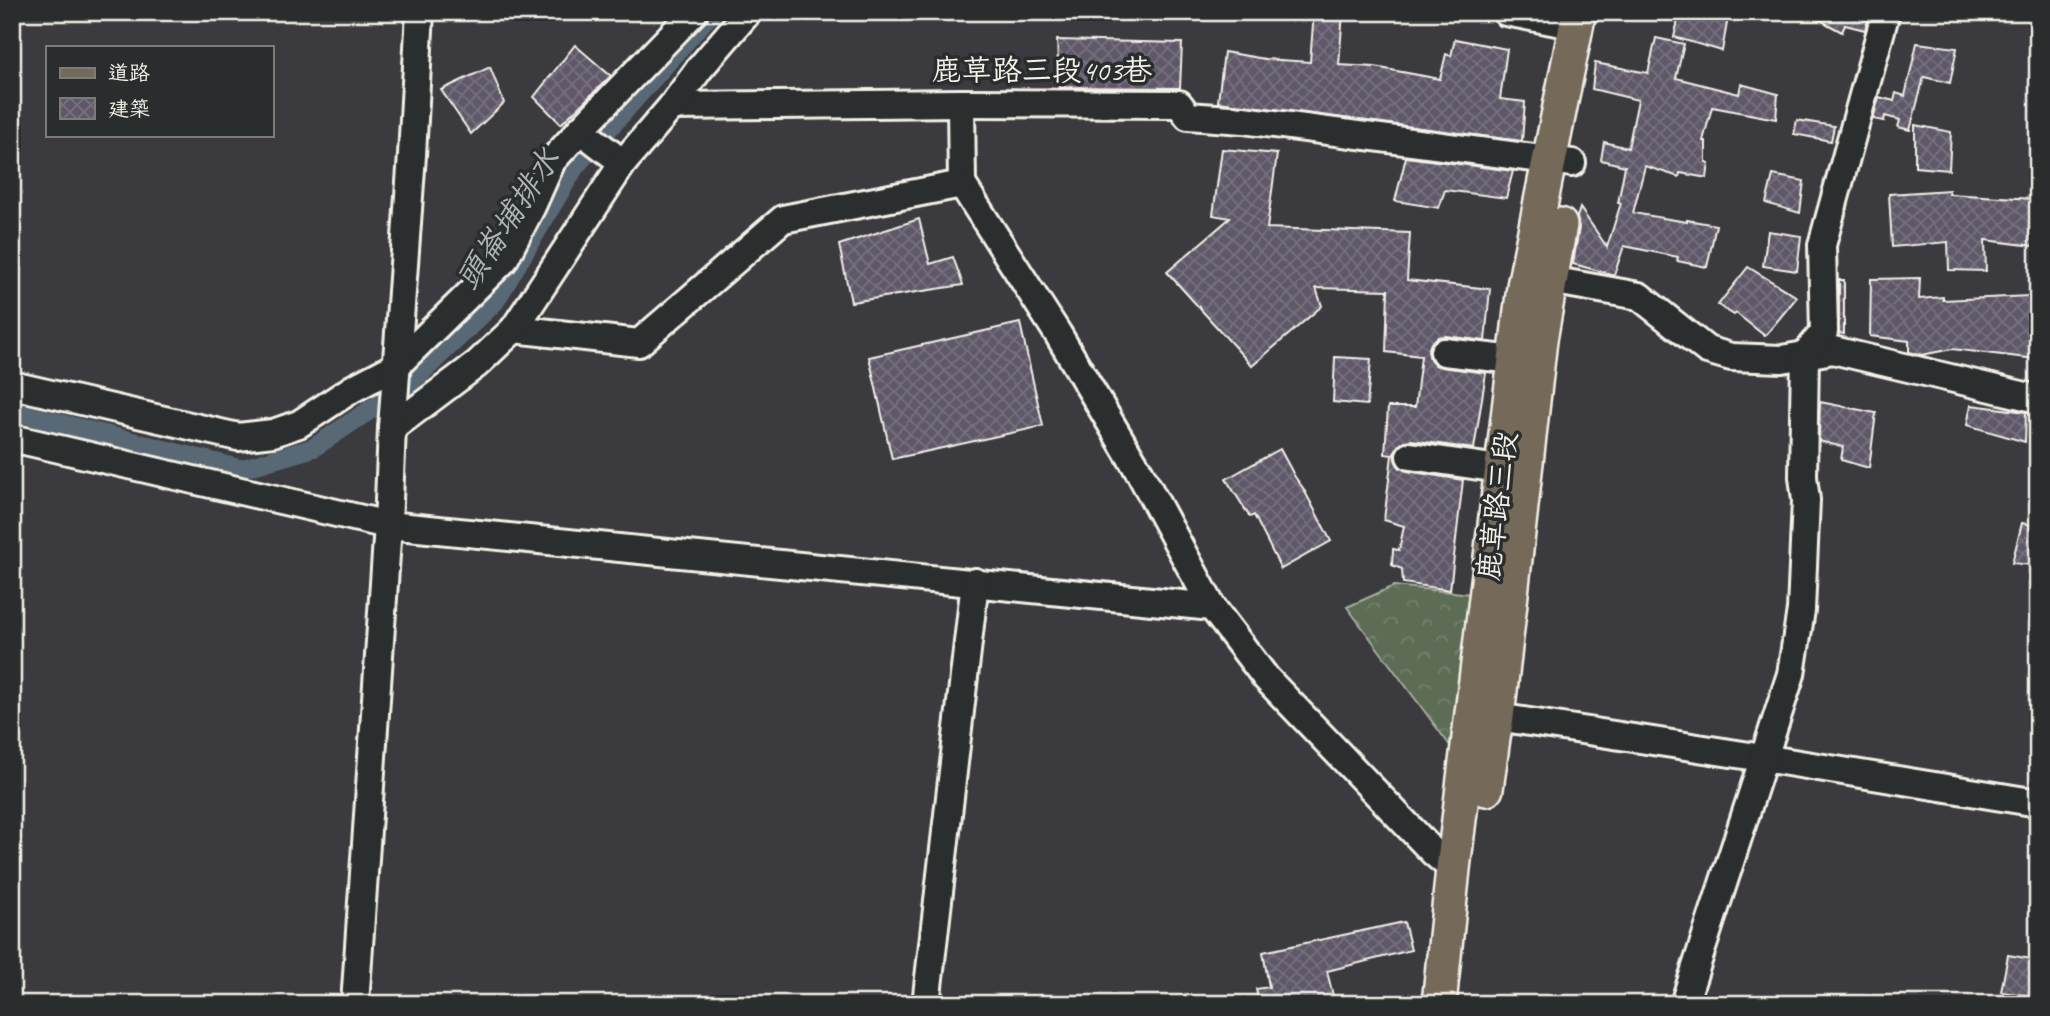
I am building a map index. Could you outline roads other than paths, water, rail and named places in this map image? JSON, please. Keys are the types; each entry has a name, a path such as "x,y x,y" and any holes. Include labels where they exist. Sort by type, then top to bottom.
{"main road":[{"name":"鹿草路三段","path":"1526,363 1549,280 1561,161 1585,17"},
{"name":"鹿草路三段","path":"1439,1004 1453,869 1514,471 1526,363 1524,286 1561,161"},
{"name":"鹿草路三段","path":"1462,1004 1475,874 1497,717 1514,471"}],"street":[{"path":"355,1004 420,12"},
{"path":"12,385 238,437 273,433 299,424 352,389 396,366 504,260 533,206 552,161 694,12"},
{"path":"392,428 477,364 514,329 623,163 748,12"},
{"path":"1506,12 1585,17"},
{"path":"1684,1004 1791,674 1801,610 1806,500 1803,477 1805,355 1824,332 1822,245 1886,12"},
{"path":"961,103 962,184 1140,473 1212,607 1266,678 1433,852 1453,869"},
{"name":"鹿草路三段403巷","path":"672,106 1179,104 1188,116 1243,120 1561,161"},
{"path":"579,130 623,163"},
{"path":"514,329 639,343 783,219 962,184"},
{"path":"1549,280 1639,296 1707,350 1731,357 1782,359 1833,350 2038,399"},
{"path":"1444,352 1526,363"},
{"path":"12,438 388,525 1212,607"},
{"path":"1410,456 1514,471"},
{"path":"926,1004 975,582"},
{"path":"1497,717 2038,803"}],"waterway":[{"name":"頭崙埔排水","path":"12,411 241,469 313,448 412,382 495,302 575,167 712,12"}]}
